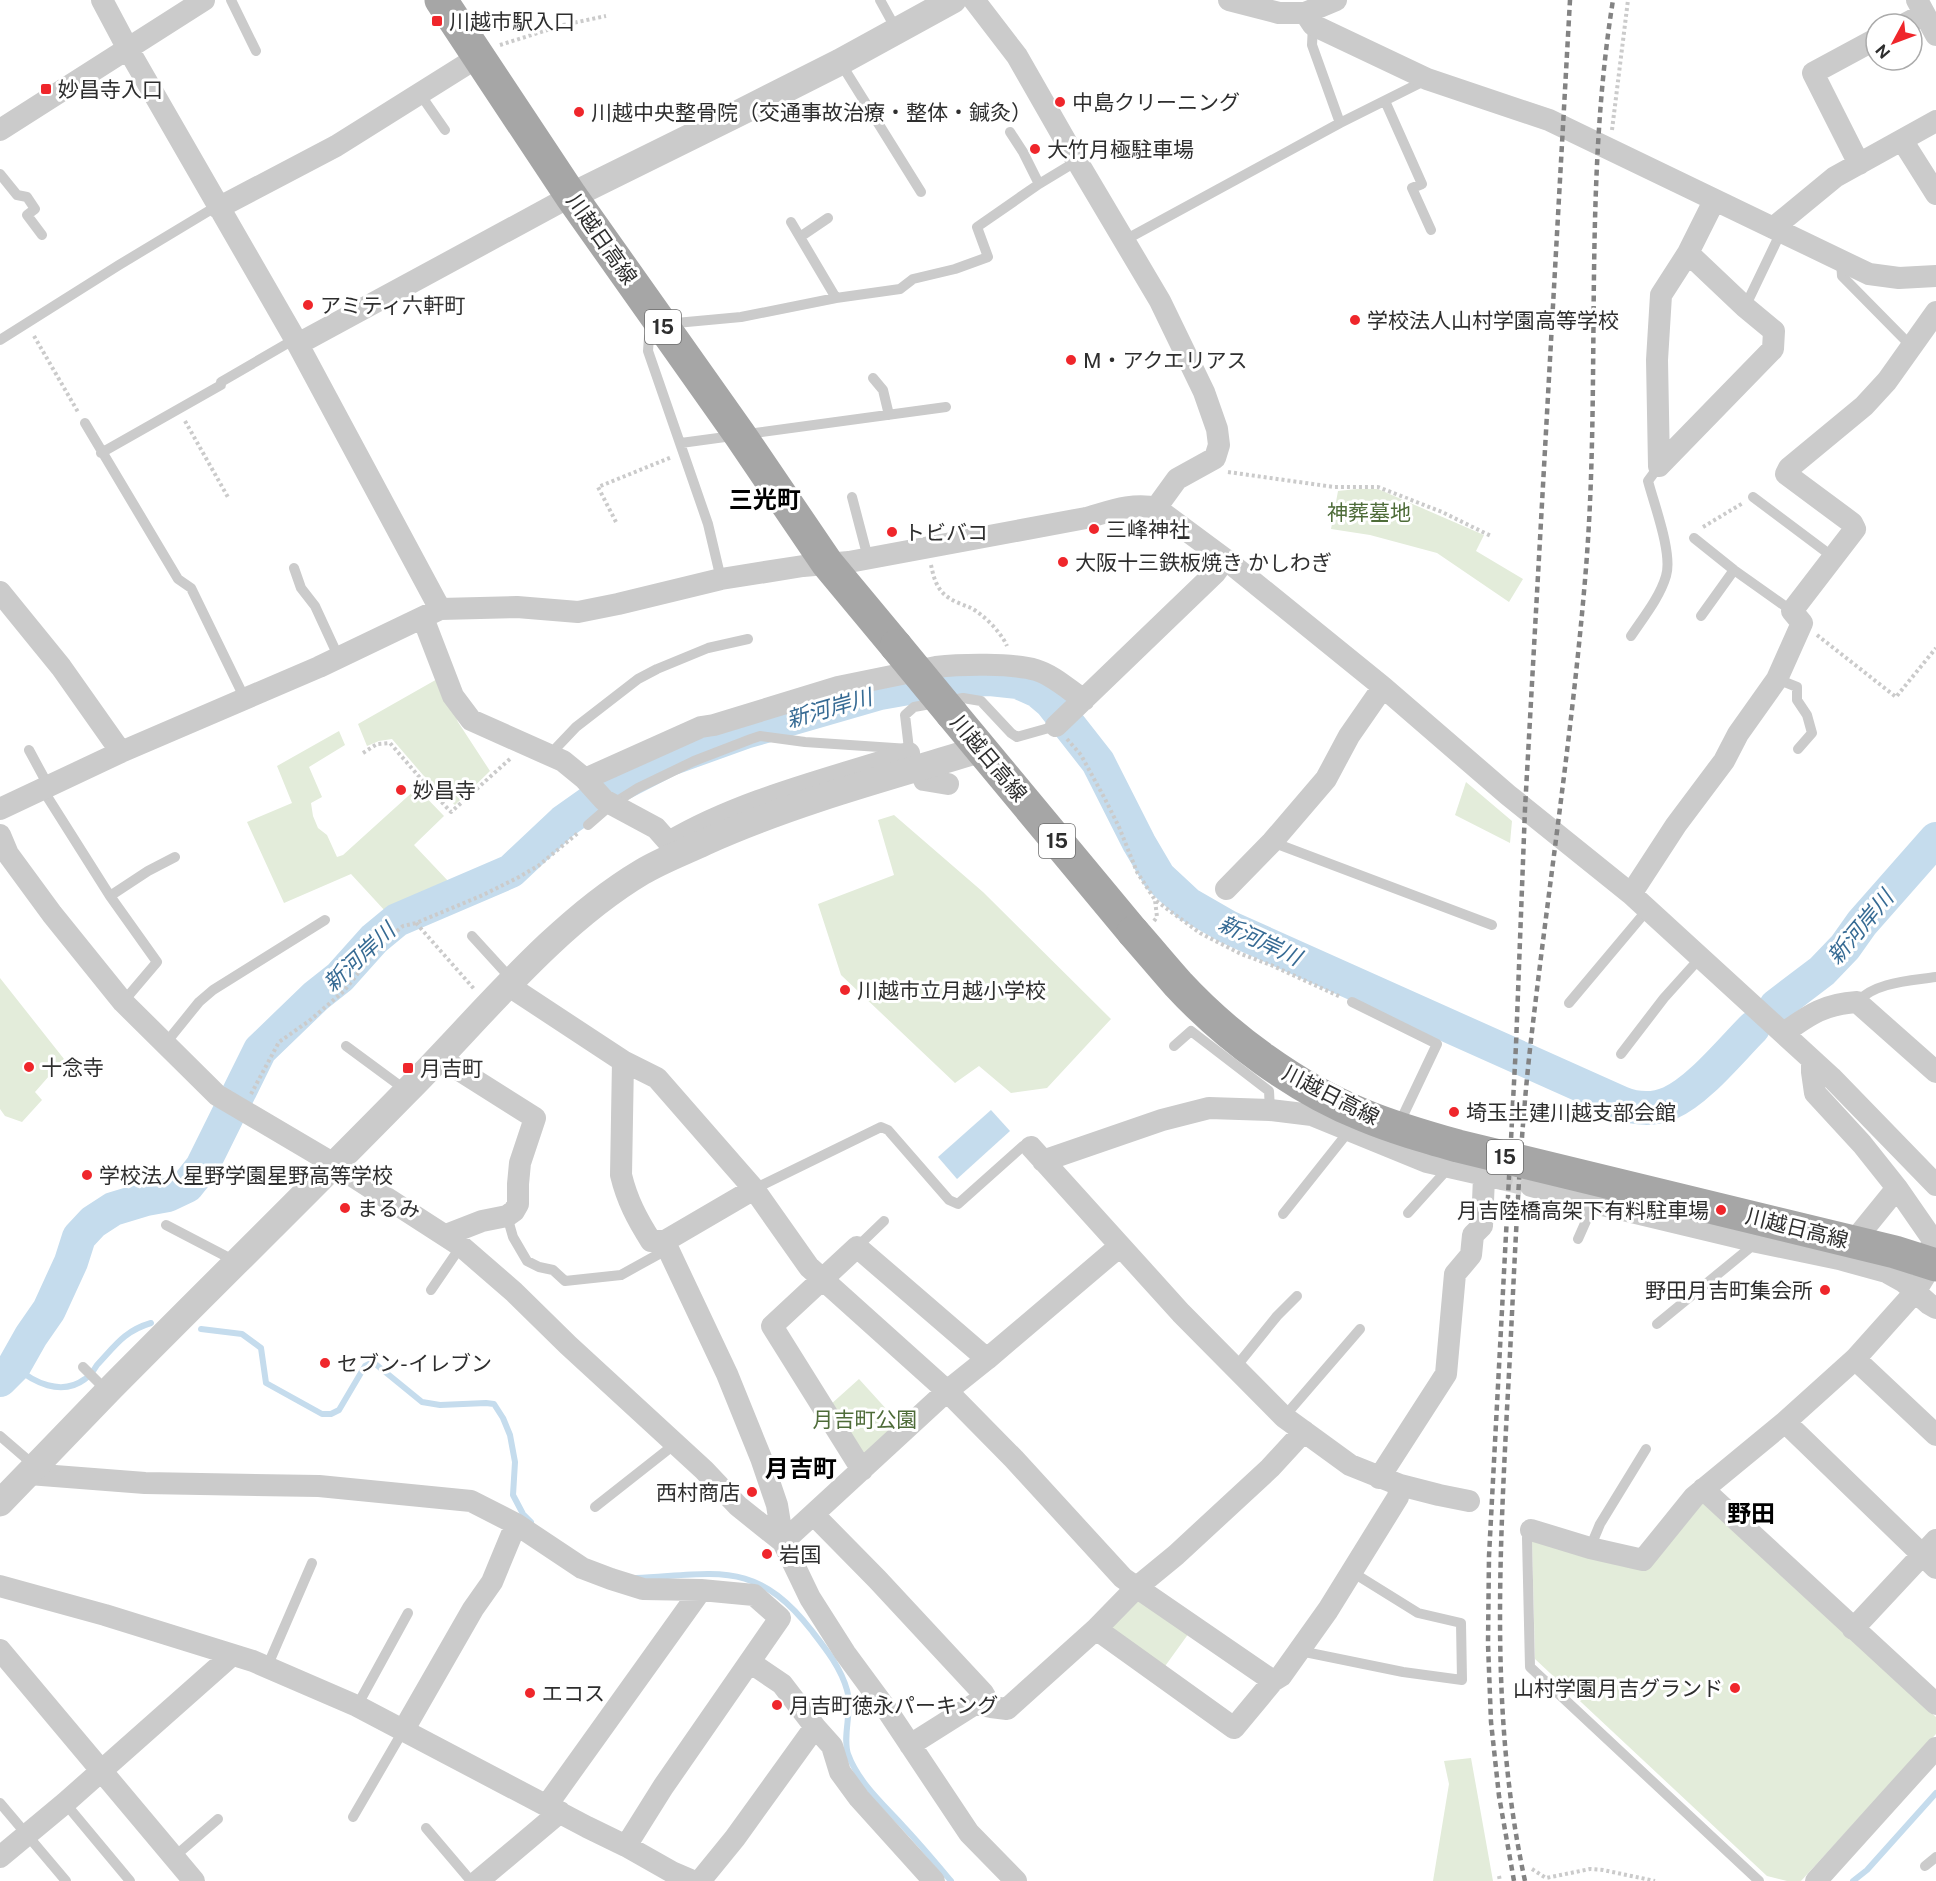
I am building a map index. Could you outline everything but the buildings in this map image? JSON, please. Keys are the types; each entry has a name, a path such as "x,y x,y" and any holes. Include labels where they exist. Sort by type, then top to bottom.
{"main road":[{"name":"川越日高線","path":"441,0 486,52 571,195 827,563 1133,932 1206,1012 1237,1038 1296,1080 1362,1115 1404,1130 1458,1146 1895,1252 1936,1265"}],"street":[{"path":"102,0 296,341 432,614 453,696 471,720 563,761 598,792 656,828 674,848"},
{"path":"0,130 204,0"},
{"path":"296,341 571,195 840,62 953,0"},
{"path":"974,0 1017,56 1125,240 1160,301 1204,392 1217,429 1219,445 1215,458 1208,464 1177,479 1156,508"},
{"path":"1229,0 1309,19 1427,79 1550,120 1869,274 1899,278 1936,276"},
{"path":"1309,19 1336,0"},
{"path":"1924,22 1936,35"},
{"path":"1859,164 1813,73 1864,45"},
{"path":"218,207 336,146 486,52"},
{"path":"1777,230 1835,177 1936,121"},
{"path":"1902,140 1936,194"},
{"path":"1659,466 1657,360 1661,295 1688,253 1714,201"},
{"path":"1659,466 1773,349 1774,331 1744,307 1688,253"},
{"path":"1640,902 1676,825 1724,761 1738,734 1777,679 1797,617 1833,557 1855,529 1852,523 1786,474 1789,468 1864,405 1887,381 1936,312"},
{"path":"0,809 121,752 245,700 432,614 517,607 578,612 721,579 868,558 1086,518 1124,508 1156,508 1226,559 1383,687 1508,795 1640,902 1784,1033 1936,1185"},
{"path":"1056,726 1215,573 1226,559"},
{"path":"1,597 61,667 121,752"},
{"path":"598,792 701,727 838,687 936,667 1015,666 1036,670 1048,675 1080,704"},
{"path":"1226,890 1272,842 1326,779 1349,736 1383,687"},
{"path":"674,848 982,749"},
{"path":"0,1503 32,1471 102,1386 237,1262 440,1058 511,983 590,909 674,848 695,827 770,798 910,752"},
{"path":"924,780 948,784"},
{"path":"3,850 123,1002 217,1095 334,1164 454,1240 514,1292 738,1506 783,1542"},
{"path":"511,983 623,1061 657,1078 754,1189 809,1267 947,1391 1014,1459 1123,1578 1273,1681"},
{"path":"1784,1033 1807,1015 1824,1007 1857,1002 1936,1072"},
{"path":"440,1058 536,1118 520,1164 518,1204 514,1211 507,1216 482,1221 454,1240"},
{"path":"1531,1530 1590,1548 1643,1560 1702,1489 1785,1422 1855,1359 1915,1292 1934,1261 1931,1237 1897,1188 1862,1144 1815,1093 1812,1060"},
{"path":"623,1061 621,1175 625,1194 634,1215 651,1241 667,1245 754,1189"},
{"path":"1390,1481 1446,1374 1455,1274 1472,1255 1473,1235 1482,1226 1493,1178 1426,1162 1312,1115 1270,1110 1209,1108 1037,1154 1181,1313 1284,1417 1350,1464 1390,1481 1469,1501"},
{"path":"1531,1186 1886,1272 1904,1282 1936,1308"},
{"path":"1839,1259 1897,1188"},
{"path":"667,1245 727,1374 761,1458 777,1505 783,1542 810,1598 845,1653 887,1710 969,1833 1016,1881"},
{"path":"783,1542 947,1391 1120,1246"},
{"path":"862,1470 772,1326 857,1248 987,1359"},
{"path":"1855,1359 1936,1435"},
{"path":"1785,1422 1931,1554 1853,1629"},
{"path":"910,1745 975,1704 1007,1709 1096,1629 1137,1587 1176,1555 1270,1468 1304,1431"},
{"path":"32,1471 145,1483 319,1486 471,1501 516,1524 582,1568 611,1579 643,1589 701,1590 754,1595 780,1618"},
{"path":"1096,1629 1234,1728 1273,1681 1281,1676 1352,1572 1398,1497 1390,1481"},
{"path":"1702,1489 1936,1704"},
{"path":"814,1515 975,1684 991,1707"},
{"path":"403,1731 473,1609 492,1582 516,1524"},
{"path":"0,1586 105,1615 267,1667 357,1706 626,1846 676,1878"},
{"path":"478,1881 553,1809 701,1590"},
{"path":"626,1846 663,1787 780,1618 810,1598"},
{"path":"0,1650 194,1881"},
{"path":"0,1857 65,1803 232,1655"},
{"path":"751,1663 782,1684 832,1746 840,1772 859,1798 934,1881"},
{"path":"700,1881 735,1838 815,1727"},
{"path":"1816,1881 1936,1748"}],"lane":[{"path":"231,0 256,51"},
{"path":"880,0 896,30"},
{"path":"1309,19 1312,45 1340,123"},
{"path":"840,62 921,192"},
{"path":"1125,240 1340,123 1427,79"},
{"path":"420,94 444,130"},
{"path":"1385,101 1422,184 1413,188 1431,230"},
{"path":"1010,132 1039,184"},
{"path":"721,579 708,524 648,351 649,337 663,326 741,317 836,298 900,289 914,279 955,269 988,256 977,227 1077,161"},
{"path":"0,174 17,195 27,197 35,209 27,215 42,235"},
{"path":"0,340 119,265 218,207"},
{"path":"800,237 828,218"},
{"path":"791,222 836,298"},
{"path":"1744,307 1777,230"},
{"path":"1841,262 1842,276 1912,347"},
{"path":"101,453 221,385 221,382 296,341"},
{"path":"873,378 883,390 889,415"},
{"path":"683,448 740,435 946,407"},
{"path":"85,423 178,579 191,588 245,700"},
{"path":"1631,636 1655,599 1667,575 1666,548 1648,481 1659,466"},
{"path":"852,496 868,558"},
{"path":"1753,497 1833,557"},
{"path":"1694,538 1797,617"},
{"path":"294,568 301,588 315,606 339,658"},
{"path":"1701,616 1734,570"},
{"path":"545,752 557,747 576,727 638,679 708,648 748,639"},
{"path":"1777,679 1797,687 1797,699 1808,715 1812,733 1798,749"},
{"path":"588,825 598,792 662,776 721,749 760,736 910,752 907,712 914,707 963,698 981,701 1011,734 1017,737 1056,726"},
{"path":"29,750 46,789 110,896 157,962 123,1002"},
{"path":"1272,842 1492,925"},
{"path":"110,896 148,871 175,857"},
{"path":"1569,1003 1640,902"},
{"path":"165,1044 199,1002 213,990 325,920"},
{"path":"472,936 511,983"},
{"path":"1621,1054 1664,998 1700,958"},
{"path":"1857,1002 1876,988 1936,978"},
{"path":"1352,1002 1437,1044 1388,1146"},
{"path":"1174,1046 1191,1031 1269,1091 1270,1110"},
{"path":"346,1046 407,1091"},
{"path":"754,1189 880,1127 888,1130 949,1200 958,1204 1023,1146 1037,1154"},
{"path":"1283,1214 1349,1131"},
{"path":"1408,1214 1445,1172 1447,1166"},
{"path":"1578,1239 1594,1203"},
{"path":"507,1216 513,1237 527,1261 553,1270 565,1281 621,1275 667,1245"},
{"path":"857,1248 884,1221"},
{"path":"166,1225 237,1262"},
{"path":"431,1290 454,1240"},
{"path":"1657,1324 1757,1242"},
{"path":"1235,1368 1277,1316 1297,1296"},
{"path":"1284,1417 1359,1329"},
{"path":"83,1367 102,1386"},
{"path":"0,1436 32,1471"},
{"path":"595,1507 675,1444"},
{"path":"1590,1548 1600,1524 1646,1449"},
{"path":"1531,1530 1527,1538 1530,1667 1759,1881"},
{"path":"267,1667 312,1563"},
{"path":"1299,1651 1403,1672 1462,1680 1461,1623 1418,1613 1352,1572"},
{"path":"357,1706 408,1613"},
{"path":"353,1817 403,1731"},
{"path":"0,1803 66,1881"},
{"path":"65,1803 130,1881"},
{"path":"174,1857 218,1819"},
{"path":"426,1828 471,1881"},
{"path":"1925,1866 1936,1857"}],"path":[{"path":"1609,148 1628,0"},
{"path":"486,52 563,26 606,16"},
{"path":"27,324 85,423"},
{"path":"178,409 229,498"},
{"path":"616,522 598,487 683,448"},
{"path":"1208,464 1230,473 1334,487 1378,487 1442,512 1491,536"},
{"path":"927,547 936,582 942,592 954,601 974,610 989,622 1005,642 1015,666"},
{"path":"1797,617 1896,698 1936,648"},
{"path":"1056,726 1081,755 1119,827 1137,872 1155,900 1200,933 1241,954 1271,965 1352,1002"},
{"path":"363,753 377,744 390,743 451,812 517,753 530,758 545,752"},
{"path":"243,1111 279,1042 309,1021 344,991 381,945 403,926 416,923 519,877 538,866 588,825"},
{"path":"416,923 480,996"},
{"path":"1532,1869 1546,1878 1590,1869 1655,1881"}],"green space":[{"name":"神葬墓地","path":"1378,489 1484,535 1476,551 1523,579 1509,602 1437,553 1370,535 1331,529 1338,491"},
{"path":"439,678 458,722 490,771 455,805 423,775 392,739 367,746 358,724"},
{"path":"339,731 345,745 309,767 322,797 311,803 313,816 318,828 327,835 337,857 343,855 417,788 444,816 414,845 449,882 386,912 351,874 284,903 247,822 292,803 277,766"},
{"path":"1466,782 1512,821 1510,843 1455,815"},
{"path":"894,815 983,892 1111,1019 1047,1088 1011,1093 979,1066 955,1083 841,975 818,904 894,875 878,820"},
{"name":"十念寺","path":"0,978 64,1059 35,1092 42,1100 22,1122 5,1116 0,1109"},
{"name":"月吉町公園","path":"859,1379 899,1423 866,1453 859,1452 830,1405"},
{"name":"山村学園月吉グランド","path":"1701,1501 1936,1717 1936,1734 1801,1881 1787,1881 1767,1876 1535,1659 1532,1541 1644,1565"},
{"path":"1137,1601 1141,1601 1189,1633 1163,1669 1110,1627"},
{"path":"1471,1758 1493,1881 1433,1881 1449,1784 1444,1761"}],"water":[{"path":"991,1110 1010,1131 957,1179 938,1157"}],"waterway":[{"name":"新河岸川","path":"0,1380 14,1366 49,1310 71,1262 79,1237 93,1222 113,1209 168,1195 187,1186 202,1167 260,1050 316,996 340,977 374,939 397,920 511,871 563,822 604,793 670,759 745,732 880,693 948,681 990,679 1018,682 1038,691 1051,702 1098,762 1159,877 1188,904 1228,927 1621,1103 1633,1107 1651,1108 1670,1103 1681,1097 1703,1080 1753,1028"},
{"name":"新河岸川","path":"1776,1006 1822,971 1845,947 1862,923 1936,839"},
{"path":"14,1366 38,1382 48,1385 66,1387 76,1384 89,1376 127,1335 151,1323"},
{"path":"201,1329 242,1334 261,1348 266,1383 322,1414 331,1414 339,1410 365,1366 373,1362 422,1402 440,1405 494,1404 510,1435 515,1462 513,1495 523,1514 531,1522"},
{"path":"636,1578 690,1574 734,1576 753,1582 772,1592 792,1608 828,1652 844,1682 849,1697 846,1747 852,1764 872,1792 951,1881"},
{"path":"1853,1881 1867,1870 1936,1793"}],"tunnel":[{"path":"1502,1179 1531,1186"}],"railway":[{"path":"1514,1881 1499,1796 1491,1722 1488,1644 1489,1556 1516,1045 1525,809 1570,0"},
{"path":"1525,1881 1514,1822 1502,1705 1500,1587 1504,1468 1516,1229 1530,1049 1574,689 1586,568 1592,426 1598,141 1613,0"}],"place":[{"name":"川越市駅入口","path":"437,21"},
{"name":"妙昌寺入口","path":"46,89"},
{"name":"中島クリーニング","path":"1060,102"},
{"name":"川越中央整骨院（交通事故治療・整体・鍼灸）","path":"579,112"},
{"name":"大竹月極駐車場","path":"1035,149"},
{"name":"アミティ六軒町","path":"308,305"},
{"name":"学校法人山村学園高等学校","path":"1355,320"},
{"name":"M・アクエリアス","path":"1071,360"},
{"name":"三峰神社","path":"1094,529"},
{"name":"トビバコ","path":"892,532"},
{"name":"大阪十三鉄板焼き かしわぎ","path":"1063,562"},
{"name":"妙昌寺","path":"401,790"},
{"name":"川越市立月越小学校","path":"845,990"},
{"name":"十念寺","path":"29,1067"},
{"name":"月吉町","path":"408,1068"},
{"name":"埼玉土建川越支部会館","path":"1454,1112"},
{"name":"学校法人星野学園星野高等学校","path":"87,1175"},
{"name":"まるみ","path":"345,1208"},
{"name":"月吉陸橋高架下有料駐車場","path":"1721,1210"},
{"name":"野田月吉町集会所","path":"1825,1290"},
{"name":"セブン-イレブン","path":"325,1363"},
{"name":"西村商店","path":"752,1492"},
{"name":"岩国","path":"767,1554"},
{"name":"山村学園月吉グランド","path":"1735,1688"},
{"name":"エコス","path":"530,1693"},
{"name":"月吉町徳永パーキング","path":"777,1705"}],"district":[{"name":"三光町","path":"765,499"},
{"name":"月吉町","path":"801,1468"},
{"name":"野田","path":"1751,1513"}]}
